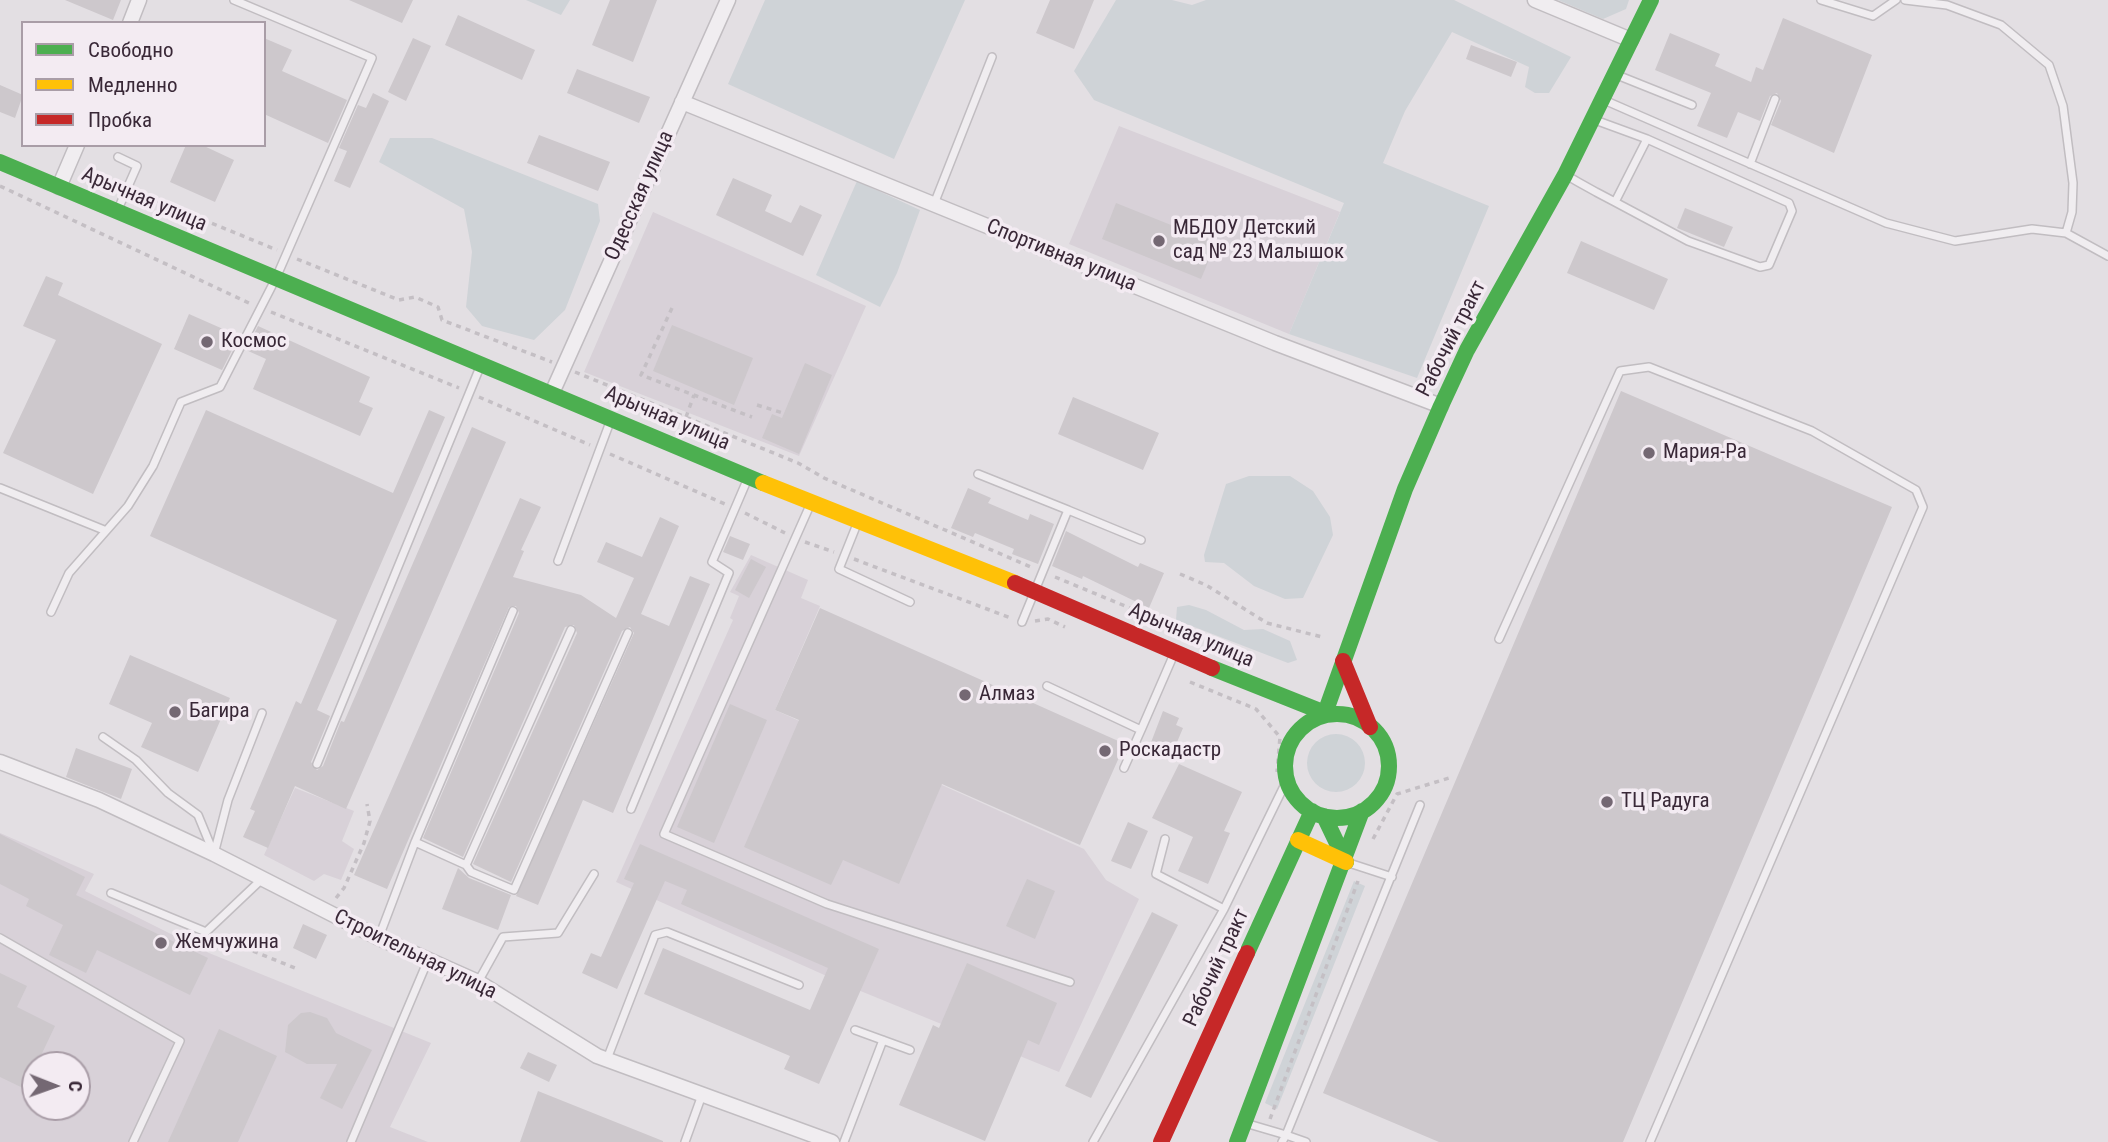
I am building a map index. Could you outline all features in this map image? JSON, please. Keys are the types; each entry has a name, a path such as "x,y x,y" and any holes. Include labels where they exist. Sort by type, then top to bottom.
{"main road":[{"name":"Рабочий тракт","path":"1325,713 1405,489 1441,405 1467,350 1565,175 1651,0"},
{"name":"Арычная улица","path":"0,162 749,477 1036,591 1174,653 1288,717 1325,713"},
{"path":"1343,661 1360,709 1386,750 1387,778 1382,792 1362,811 1350,816 1318,814 1300,803 1287,780 1285,764 1288,717 1325,713 1351,717 1370,727"},
{"path":"1237,1142 1346,862 1362,811"},
{"name":"Рабочий тракт","path":"1161,1142 1298,840 1318,814"},
{"path":"1318,814 1346,862"},
{"path":"1298,840 1346,862"}],"street":[{"path":"131,21 139,0"},
{"name":"Одесская улица","path":"552,393 727,0"},
{"path":"1535,0 1631,40"},
{"name":"Спортивная улица","path":"682,102 1275,342 1441,405"},
{"path":"59,187 76,147"},
{"name":"Строительная улица","path":"0,762 99,800 214,854 379,938 478,982 607,1059 832,1142"}],"lane":[{"path":"51,612 69,573 104,530 128,506 153,466 181,402 220,387 276,278 372,58 234,0"},
{"path":"1821,0 1873,16 1896,0"},
{"path":"1905,0 1947,5 2001,24 2049,65 2063,106 2073,183 2072,212 2066,233"},
{"path":"934,204 992,57"},
{"path":"1616,75 1692,105"},
{"path":"1604,99 1886,223 1955,241 2032,229 2066,233 2108,256"},
{"path":"1750,164 1775,99"},
{"path":"1565,175 1688,241 1760,267 1769,265 1793,211 1788,202 1647,139 1593,119"},
{"path":"1615,202 1647,139"},
{"path":"117,211 137,166 118,157"},
{"path":"317,764 482,364"},
{"path":"1499,639 1620,370 1649,367 1812,431 1916,490 1923,508 1650,1142"},
{"path":"558,561 611,418"},
{"path":"978,474 1141,540"},
{"path":"631,808 729,573 712,562 749,477"},
{"path":"0,488 104,530"},
{"path":"812,502 664,834 827,904 1070,982"},
{"path":"1022,622 1068,510"},
{"path":"858,520 839,569 910,601"},
{"path":"379,938 415,842 513,611"},
{"path":"466,865 571,630"},
{"path":"415,842 466,865 471,872 514,890 628,634"},
{"path":"1124,768 1174,653"},
{"path":"1047,687 1141,730"},
{"path":"214,854 228,800 262,713"},
{"path":"103,737 136,760 168,793 198,815 214,854"},
{"path":"1093,1142 1224,909 1287,780"},
{"path":"1284,1139 1420,805"},
{"path":"1164,839 1156,874 1224,909"},
{"path":"1346,862 1392,877"},
{"path":"478,982 503,937 558,933 594,874"},
{"path":"111,893 206,932 263,879"},
{"path":"607,1059 655,935 667,932 799,985"},
{"path":"0,938 180,1041 133,1142"},
{"path":"351,1142 428,960"},
{"path":"855,1030 911,1050"},
{"path":"844,1142 883,1040"},
{"path":"685,1142 702,1095"},
{"path":"1244,1123 1267,1129 1284,1139 1307,1142"}],"path":[{"path":"0,186 261,308"},
{"path":"127,188 399,300 415,297 438,307 442,320 799,463 824,478 1159,620"},
{"path":"672,307 641,375 752,417"},
{"path":"686,417 694,395"},
{"path":"757,405 783,412"},
{"path":"1180,574 1206,585 1267,623 1322,637"},
{"path":"325,911 344,888 364,844 370,821 367,804"},
{"path":"1267,1129 1359,875"},
{"path":"206,932 295,968"}],"shaded area":[{"path":"526,0 570,0 561,15"},
{"path":"765,0 965,0 894,159 728,84"},
{"path":"1116,0 1172,0 1192,5 1206,0 1454,0 1571,57 1549,93 1535,93 1525,87 1529,67 1452,32 1405,111 1383,163 1489,206 1417,378 1289,334 1344,203 1094,100 1074,71"},
{"path":"1558,0 1629,0 1626,9 1603,19"},
{"path":"1119,126 1340,212 1289,334 1069,244"},
{"path":"390,138 432,138 598,204 600,221 565,310 534,340 482,326 466,307 472,252 464,209 379,162"},
{"path":"857,181 920,210 897,273 880,307 816,275"},
{"path":"653,212 866,306 799,456 584,372"},
{"path":"1249,476 1290,476 1313,491 1330,517 1333,535 1303,598 1285,599 1254,586 1224,563 1205,562 1204,555 1226,484"},
{"path":"751,555 808,580 801,598 820,606 775,710 1084,849 1106,880 1139,899 1059,1072 858,990 616,882 733,620 730,618 739,596 730,592"},
{"path":"1189,605 1206,610 1244,630 1263,629 1290,641 1297,660 1288,663 1176,620 1177,607"},
{"path":"1330,734 1342,734 1357,742 1365,757 1365,769 1357,784 1342,792 1330,792 1315,784 1307,769 1307,757 1315,742"},
{"path":"295,788 354,811 342,841 354,849 341,880 324,874 314,881 264,855"},
{"path":"0,833 94,874 85,891 209,953 431,1043 390,1127 428,1142 0,1142"},
{"path":"1354,881 1365,886 1277,1109 1265,1103"}],"building":[{"path":"65,0 121,0 113,20"},
{"path":"349,0 413,0 402,23"},
{"path":"610,0 657,0 633,62 592,45"},
{"path":"1050,0 1094,0 1074,49 1036,33"},
{"path":"458,15 535,50 522,80 445,45"},
{"path":"1783,18 1872,55 1834,153 1771,125 1781,101 1777,93 1770,96 1760,121 1738,112 1727,138 1697,126 1711,93 1655,70 1670,33 1720,54 1715,66 1751,82 1756,67 1763,70"},
{"path":"413,38 431,46 406,101 388,92"},
{"path":"266,39 292,50 282,71 347,100 328,143 266,115"},
{"path":"1471,45 1517,62 1511,77 1466,59"},
{"path":"577,69 650,97 639,123 567,93"},
{"path":"0,85 21,94 15,118 0,112"},
{"path":"373,93 389,101 350,188 334,181 347,151 339,148 358,105 366,108"},
{"path":"539,135 610,162 598,191 527,163"},
{"path":"185,147 206,147 234,160 215,202 170,182"},
{"path":"733,178 772,195 765,211 791,223 800,205 822,215 803,256 716,215"},
{"name":"МБДОУ Детский сад № 23 Малышок","path":"1116,203 1216,243 1201,279 1102,239"},
{"path":"1685,208 1733,227 1724,247 1677,228"},
{"path":"1581,241 1668,279 1654,310 1567,273"},
{"path":"46,276 63,283 58,295 162,344 93,494 3,453 56,340 23,326"},
{"name":"Космос","path":"189,314 239,336 222,370 174,349"},
{"path":"672,325 753,358 734,405 653,371"},
{"path":"258,326 370,377 359,402 373,408 360,436 253,389 266,359 246,350"},
{"path":"805,363 832,375 799,454 762,438 772,414 782,418"},
{"name":"ТЦ Радуга","path":"1621,391 1892,507 1623,1142 1439,1142 1323,1093"},
{"path":"1073,397 1159,433 1143,470 1058,434"},
{"path":"206,410 393,493 429,410 445,417 317,710 330,716 311,762 317,770 323,766 341,721 344,722 472,427 506,442 346,809 295,786 268,848 243,837 255,811 250,809 296,701 301,704 337,620 150,536"},
{"path":"968,488 991,498 988,503 1028,520 1030,514 1054,524 1038,564 1012,554 1014,549 975,533 973,537 951,528"},
{"path":"520,498 541,507 521,550 524,551 513,577 581,595 616,618 634,578 597,562 606,542 642,557 660,517 679,526 641,614 669,626 690,576 710,584 613,813 583,800 538,905 516,896 634,633 630,627 622,631 511,882 473,864 577,633 574,625 565,627 463,857 423,838 519,613 516,606 509,607 387,889 354,875"},
{"path":"1066,531 1138,567 1140,563 1164,573 1149,608 1083,576 1082,579 1052,566"},
{"path":"730,536 750,544 743,560 723,552"},
{"path":"751,559 766,567 749,598 735,590"},
{"path":"820,608 1125,744 1080,845 942,784 899,884 843,860 831,885 744,847 799,720 775,710"},
{"name":"Багира","path":"130,655 230,698 198,772 141,747 152,723 109,704"},
{"path":"730,704 767,720 714,843 677,827"},
{"path":"1163,711 1179,718 1176,725 1183,728 1172,754 1150,745"},
{"path":"76,748 132,769 121,799 66,777"},
{"path":"1179,764 1242,792 1224,831 1230,833 1208,884 1178,871 1193,837 1152,818"},
{"path":"1128,822 1148,831 1131,869 1111,861"},
{"path":"0,834 85,877 76,895 208,958 190,995 97,950 86,973 49,955 63,925 26,906 29,899 0,884"},
{"path":"640,844 879,949 819,1084 784,1069 790,1056 644,994 663,948 810,1010 828,968 681,904 687,890 665,881 617,989 582,973 591,953 601,957 634,883 624,879"},
{"path":"458,868 469,878 511,895 498,930 442,909"},
{"path":"1027,879 1055,891 1035,939 1006,926"},
{"path":"1152,912 1178,925 1091,1098 1065,1086"},
{"path":"303,924 327,935 316,959 293,948"},
{"path":"967,963 1057,1003 1039,1045 1028,1040 985,1141 899,1105 933,1025 939,1028"},
{"path":"0,973 27,986 17,1007 55,1026 43,1051 21,1051 21,1087 0,1077"},
{"path":"310,1012 327,1018 336,1033 372,1050 342,1109 320,1098 337,1064 307,1064 285,1052 288,1025 301,1013"},
{"path":"219,1029 277,1056 238,1142 168,1142"},
{"path":"528,1052 557,1065 549,1082 520,1068"},
{"path":"538,1091 663,1141 663,1142 520,1142"}],"traffic: fast":[{"path":"1325,713 1405,489 1441,406 1467,350 1565,175 1651,0"},
{"path":"0,162 763,483"},
{"path":"1212,668 1325,713"},
{"path":"1337,714 1357,718 1380,737 1385,746 1389,766 1385,786 1366,809 1357,814 1337,818 1317,814 1294,795 1289,786 1285,766 1289,746 1308,723 1317,718 1337,714"},
{"path":"1247,953 1312,811"},
{"path":"1237,1142 1362,811"},
{"path":"1324,816 1346,862"}],"traffic: slow":[{"path":"763,483 1015,583"},
{"path":"1298,840 1346,862"}],"traffic: jam":[{"path":"1015,583 1212,668"},
{"path":"1343,661 1370,727"},
{"path":"1161,1142 1247,953"}],"place":[{"name":"МБДОУ Детский сад № 23 Малышок","path":"1159,241"},
{"name":"Космос","path":"207,342"},
{"name":"Мария-Ра","path":"1649,453"},
{"name":"Алмаз","path":"965,695"},
{"name":"Багира","path":"175,712"},
{"name":"Роскадастр","path":"1105,751"},
{"name":"ТЦ Радуга","path":"1607,802"},
{"name":"Жемчужина","path":"161,943"}]}
